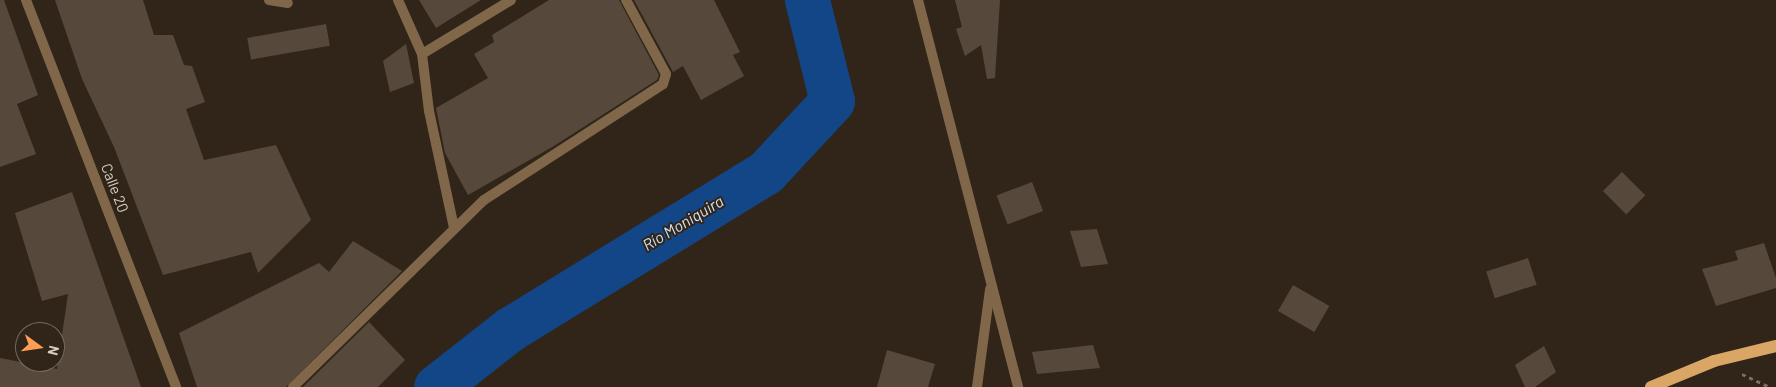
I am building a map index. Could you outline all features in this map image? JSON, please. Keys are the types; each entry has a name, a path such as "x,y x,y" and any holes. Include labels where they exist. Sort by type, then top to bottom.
{"main road":[{"path":"1651,387 1714,361 1776,346"}],"street":[{"name":"Calle 20","path":"26,0 176,387"},
{"path":"269,0 288,3"},
{"path":"398,0 422,54 429,111 454,228"},
{"path":"422,54 511,0"},
{"path":"293,387 484,200 667,80 626,0"},
{"path":"918,0 1018,387"},
{"path":"977,387 991,282"}],"building":[{"path":"0,0 4,0 38,95 17,104 36,154 0,167"},
{"path":"55,0 143,0 154,35 173,35 184,65 192,66 205,102 186,109 204,160 276,145 311,220 258,273 251,252 163,275 114,147 82,79"},
{"path":"419,0 481,0 436,28"},
{"path":"549,0 619,0 659,75 657,80 554,146 468,195 445,153 436,108 488,78 474,54 494,42 492,35"},
{"path":"634,0 714,0 740,52 733,55 744,76 701,100 683,66 673,72"},
{"path":"955,0 1000,0 995,78 987,79 981,45 965,56 956,29 962,27"},
{"path":"326,24 330,46 251,60 247,38"},
{"path":"406,44 414,83 390,92 383,61"},
{"path":"1622,172 1645,195 1626,214 1603,191"},
{"path":"1032,182 1043,211 1008,225 997,196"},
{"path":"72,192 141,387 0,387 0,358 15,361 15,372 65,372 64,322 68,294 42,301 15,213"},
{"path":"1097,229 1108,264 1081,267 1070,231"},
{"path":"353,241 402,271 286,387 197,387 179,333 319,263 329,272"},
{"path":"1764,243 1776,278 1776,288 1716,306 1702,269 1738,260 1735,251"},
{"path":"1528,258 1537,285 1495,298 1486,272"},
{"path":"1293,285 1329,306 1314,332 1278,311"},
{"path":"369,322 405,360 378,387 303,387"},
{"path":"1093,345 1100,368 1037,374 1032,352"},
{"path":"1544,346 1556,372 1535,387 1525,387 1515,365"},
{"path":"887,350 935,364 928,387 877,387"}],"waterway":[{"name":"Río Moniquira","path":"436,387 510,329 766,172 832,101 807,0"}]}
